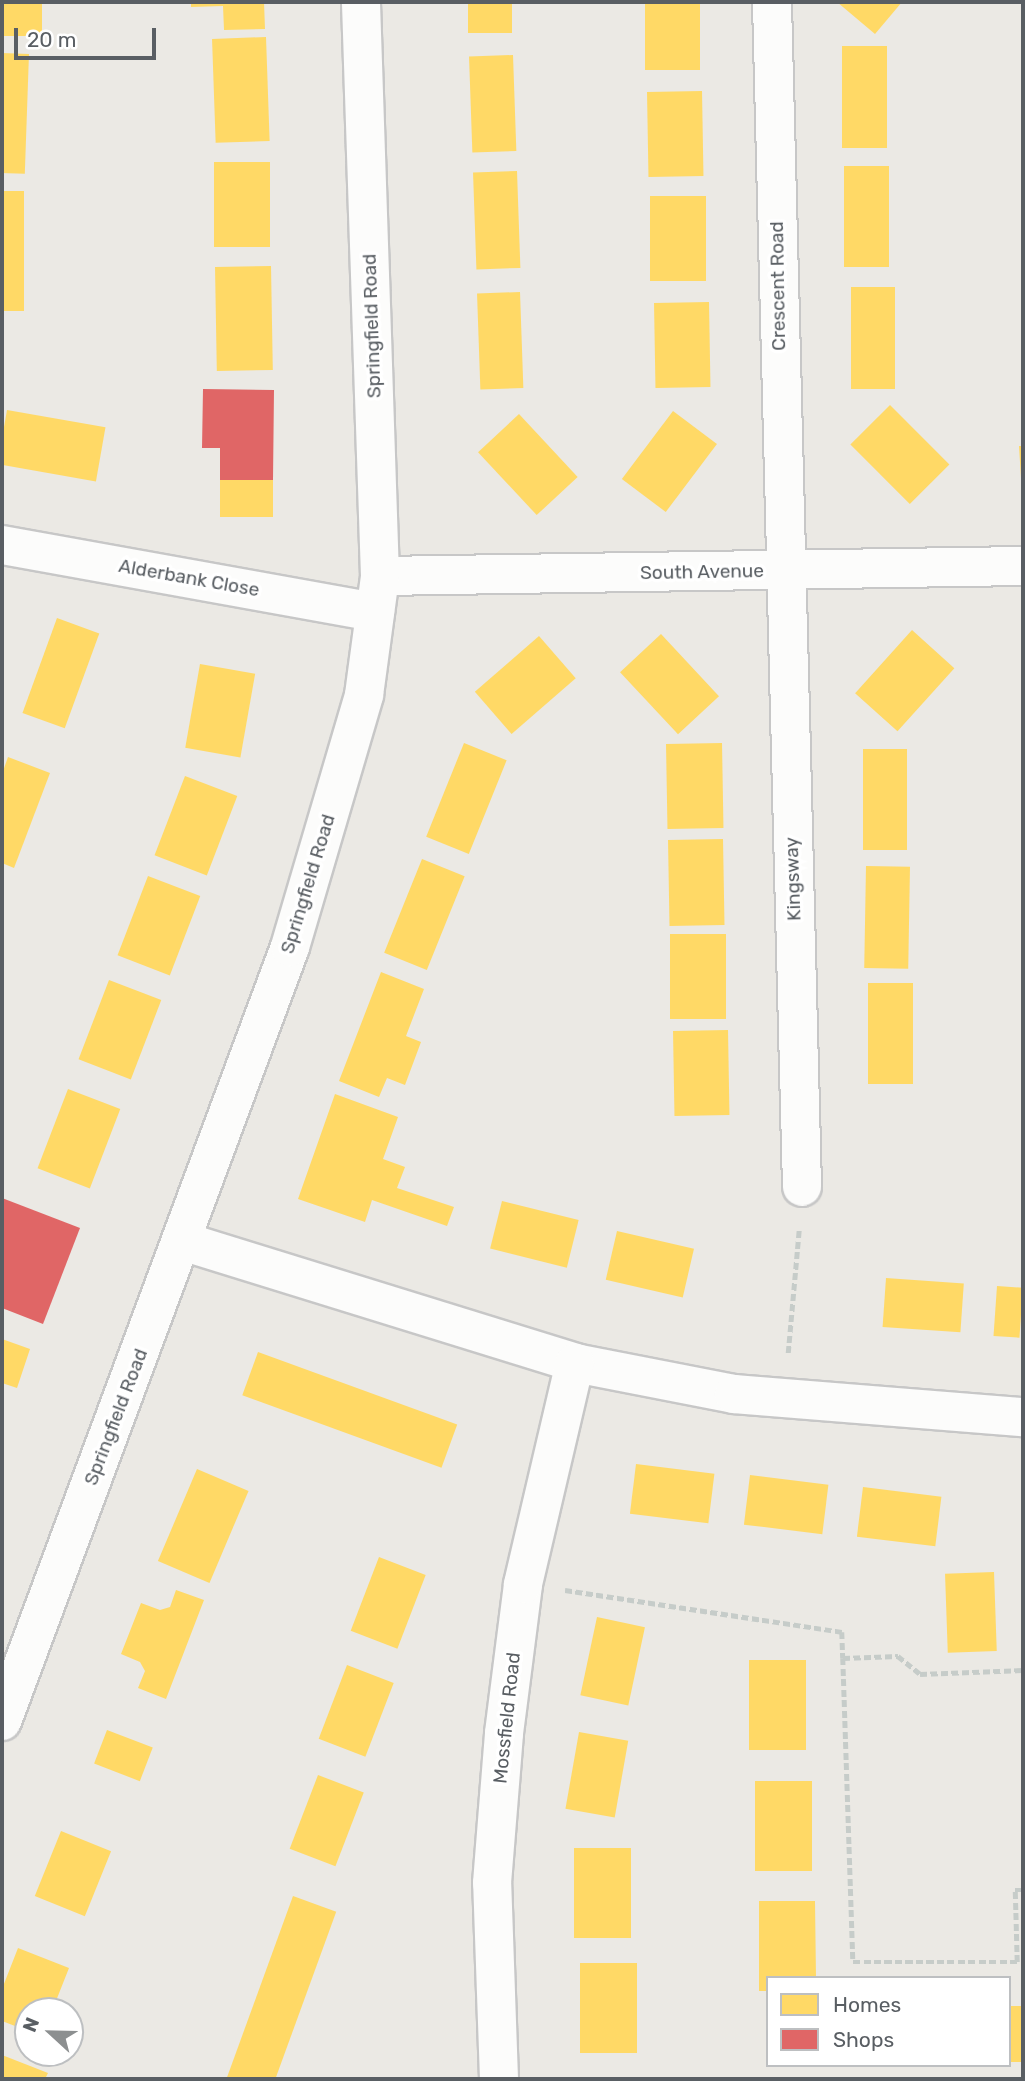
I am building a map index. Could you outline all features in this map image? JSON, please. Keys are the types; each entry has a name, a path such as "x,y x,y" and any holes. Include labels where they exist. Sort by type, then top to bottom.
{"street":[{"name":"Springfield Road","path":"2,1721 290,947 364,695 378,594 361,2"},
{"name":"Crescent Road","path":"772,2 784,571"},
{"name":"Alderbank Close","path":"2,545 378,594"},
{"name":"South Avenue","path":"378,594 784,571 1023,566"},
{"name":"Kingsway","path":"784,571 802,1187"},
{"path":"182,1241 575,1363 785,1399 1023,1417"},
{"name":"Mossfield Road","path":"499,2079 492,1883 523,1584 575,1363"}],"path":[{"path":"785,1399 802,1187"},
{"path":"523,1584 842,1632 853,1962 1017,1962 1014,1890 1023,1890"},
{"path":"843,1658 898,1656 920,1674 1023,1670"}],"building: Homes":[{"path":"2,2 42,2 42,36 2,36"},
{"path":"191,2 264,2 265,29 224,30 223,6 191,7"},
{"path":"468,2 512,2 512,33 468,33"},
{"path":"645,2 700,2 700,70 645,70"},
{"path":"837,2 902,2 875,34"},
{"path":"266,37 270,141 216,143 212,39"},
{"path":"842,46 887,46 887,148 842,148"},
{"path":"2,53 29,54 25,174 2,173"},
{"path":"513,55 516,151 472,152 469,57"},
{"path":"702,91 703,176 648,177 647,92"},
{"path":"214,162 270,162 270,247 214,247"},
{"path":"844,166 889,166 889,267 844,267"},
{"path":"517,171 520,268 476,269 473,173"},
{"path":"2,191 24,191 24,311 2,311"},
{"path":"650,196 706,196 706,281 650,281"},
{"path":"271,266 273,370 217,371 215,267"},
{"path":"851,287 895,287 895,389 851,389"},
{"path":"520,292 523,388 480,389 477,294"},
{"path":"709,302 710,387 655,388 654,303"},
{"path":"890,405 949,464 910,504 850,445"},
{"path":"7,410 105,427 96,482 2,465 2,438"},
{"path":"673,411 717,444 666,512 622,479"},
{"path":"519,414 578,477 537,515 478,452"},
{"path":"1019,446 1023,446 1023,478 1021,478"},
{"path":"220,480 273,480 273,517 220,517"},
{"path":"57,618 99,633 65,728 22,713"},
{"path":"912,630 954,668 897,731 855,693"},
{"path":"661,634 719,696 678,734 620,672"},
{"path":"539,636 576,678 512,734 475,692"},
{"path":"200,664 255,674 240,757 185,748"},
{"path":"464,743 507,760 469,854 426,837"},
{"path":"722,743 723,828 667,829 666,744"},
{"path":"863,749 907,749 907,850 863,850"},
{"path":"8,757 50,773 14,868 2,863 2,774"},
{"path":"185,776 237,796 207,875 155,855"},
{"path":"723,839 725,925 670,926 668,840"},
{"path":"422,859 465,876 427,970 384,953"},
{"path":"866,866 910,867 908,969 864,968"},
{"path":"148,876 200,896 170,975 118,955"},
{"path":"670,934 726,934 726,1019 670,1019"},
{"path":"381,972 424,989 406,1036 421,1042 405,1085 387,1078 379,1097 339,1081"},
{"path":"109,980 161,1000 131,1079 79,1059"},
{"path":"868,983 913,983 913,1084 868,1084"},
{"path":"728,1030 729,1115 674,1116 673,1031"},
{"path":"68,1089 120,1109 90,1188 38,1168"},
{"path":"335,1094 398,1117 383,1159 405,1167 397,1188 454,1207 447,1226 372,1200 365,1222 298,1199"},
{"path":"502,1201 579,1220 567,1268 490,1249"},
{"path":"617,1231 694,1249 683,1297 606,1280"},
{"path":"886,1278 964,1283 960,1332 883,1327"},
{"path":"997,1286 1023,1288 1019,1338 994,1336"},
{"path":"2,1339 30,1349 17,1388 2,1383"},
{"path":"258,1352 457,1425 441,1468 242,1395"},
{"path":"636,1464 714,1474 708,1523 630,1514"},
{"path":"197,1469 249,1491 209,1583 158,1561"},
{"path":"750,1475 828,1485 822,1534 744,1525"},
{"path":"863,1487 941,1497 935,1546 857,1537"},
{"path":"379,1557 426,1575 397,1649 351,1631"},
{"path":"994,1572 997,1651 948,1653 945,1574"},
{"path":"176,1590 204,1600 166,1699 138,1688 145,1671 140,1662 121,1654 141,1603 160,1610 170,1607"},
{"path":"597,1617 645,1627 628,1705 580,1695"},
{"path":"749,1660 806,1660 806,1750 749,1750"},
{"path":"347,1665 394,1683 365,1757 319,1739"},
{"path":"107,1730 153,1748 140,1781 94,1764"},
{"path":"579,1732 628,1741 615,1817 565,1809"},
{"path":"318,1775 364,1793 335,1866 290,1849"},
{"path":"755,1781 812,1781 812,1871 755,1871"},
{"path":"61,1831 111,1851 85,1916 35,1896"},
{"path":"574,1848 631,1848 631,1938 574,1938"},
{"path":"293,1896 336,1912 275,2079 226,2079"},
{"path":"759,1901 815,1901 816,1976 766,1976 766,1991 759,1991"},
{"path":"18,1948 69,1968 58,1997 14,1997 14,2026 2,2021 2,1989"},
{"path":"580,1963 637,1963 637,2053 580,2053"},
{"path":"1011,2006 1023,2006 1023,2062 1011,2062"},
{"path":"2,2055 14,2060 14,2067 33,2067 48,2073 45,2079 2,2079"}],"building: Shops":[{"path":"203,389 274,390 273,480 220,480 220,448 202,448"},
{"path":"2,1198 80,1228 43,1324 2,1308"}]}
